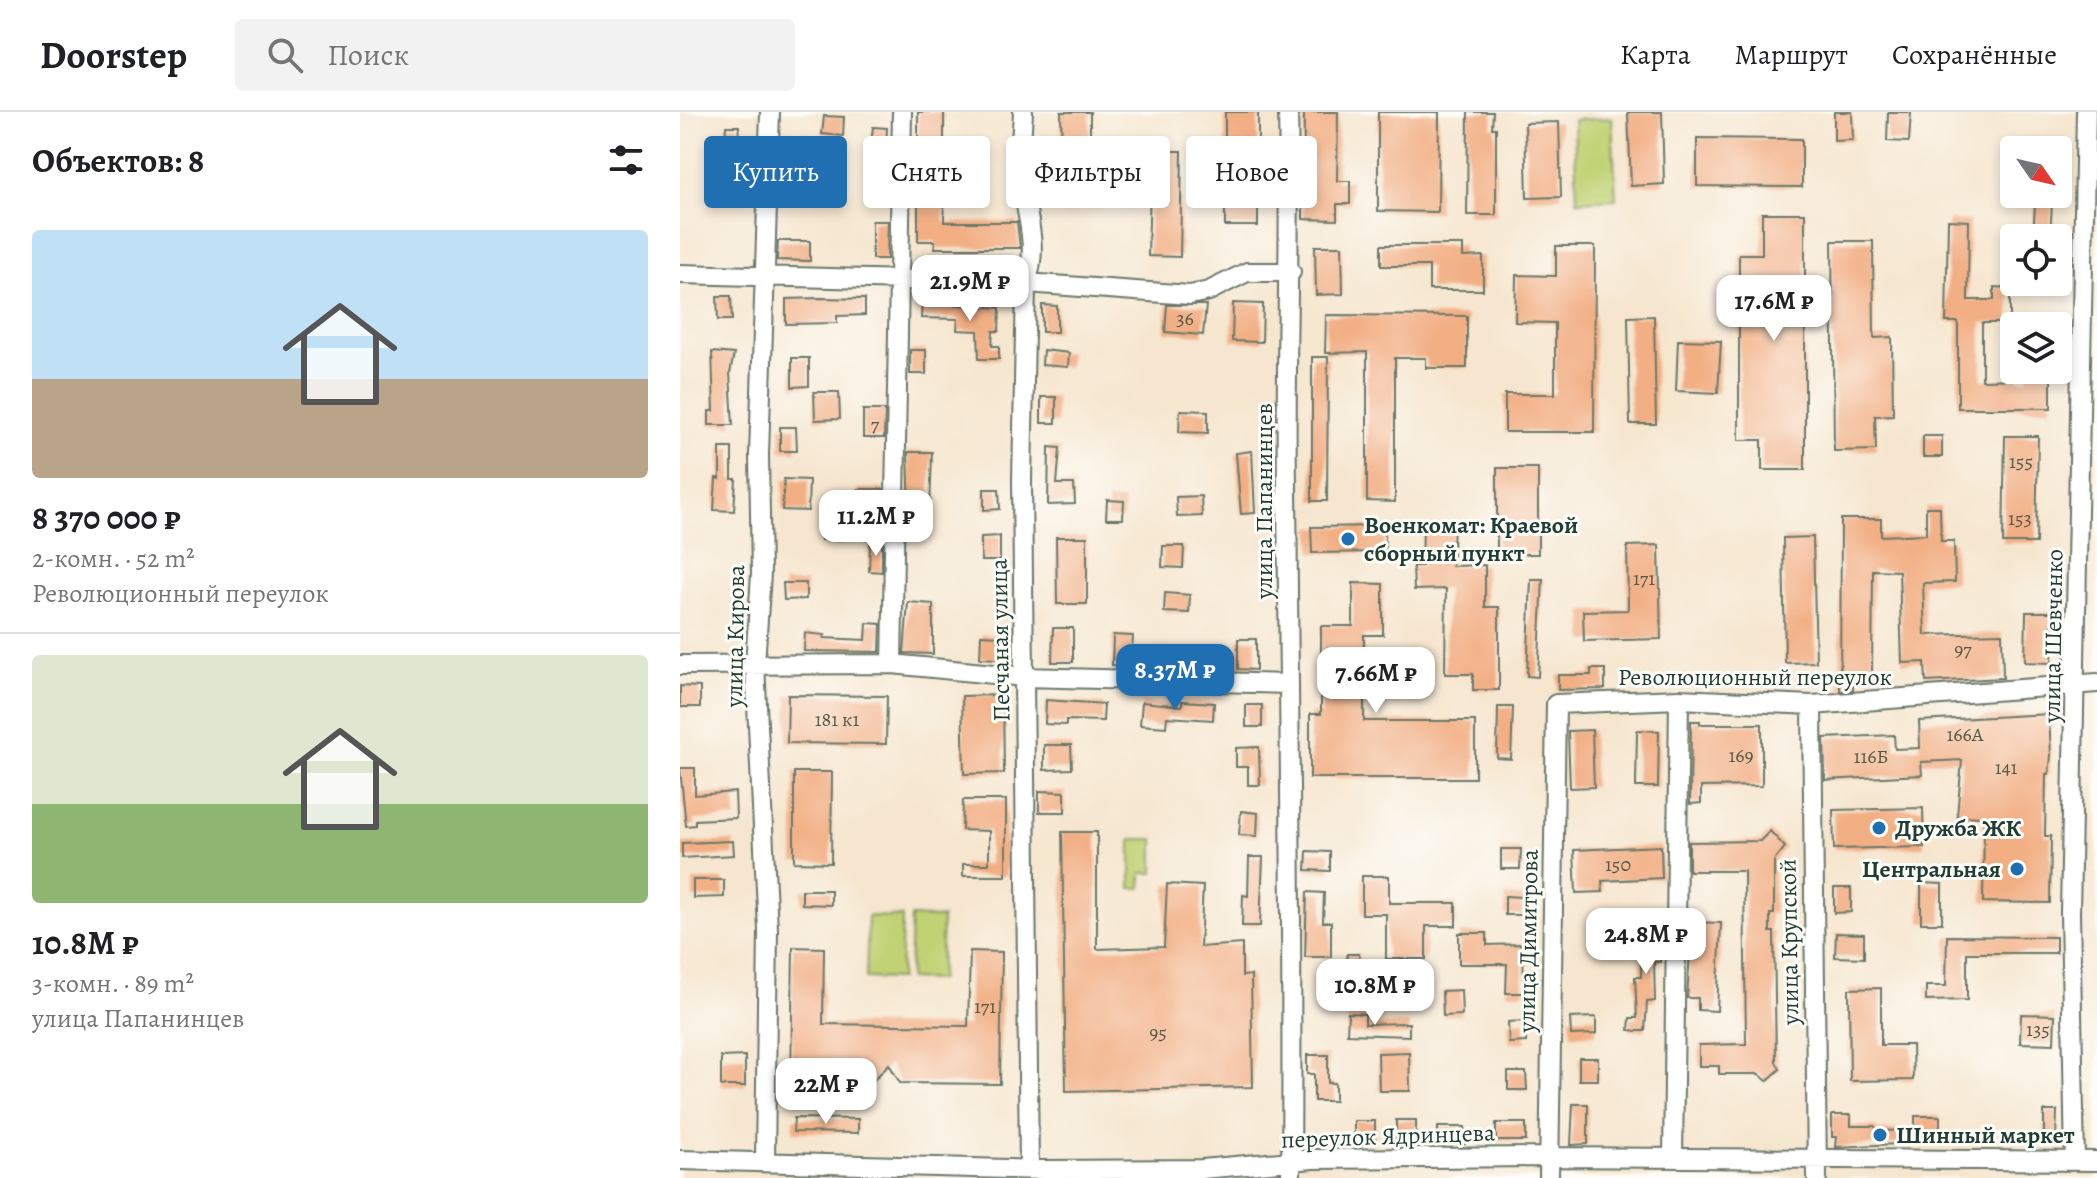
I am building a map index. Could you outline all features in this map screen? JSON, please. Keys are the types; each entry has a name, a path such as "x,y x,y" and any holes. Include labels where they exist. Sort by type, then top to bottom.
{"street":[{"name":"улица Кирова","path":"765,1161 768,930 755,664 761,574 759,455 770,112"},
{"path":"892,664 902,112"},
{"name":"Песчаная улица","path":"1023,112 1021,181 1033,227 1033,264 1026,283 1022,480 1029,1170"},
{"name":"улица Папанинцев","path":"1288,112 1291,272 1286,484 1291,1170"},
{"name":"улица Шевченко","path":"2075,1161 2070,913 2077,683 2086,112"},
{"path":"680,274 1026,283 1190,295 1209,291 1247,272 1291,272"},
{"path":"680,665 892,664 1024,677 1289,684"},
{"name":"Революционный переулок","path":"1556,704 1679,699 1812,705 2097,683"},
{"path":"1673,1158 1679,699"},
{"name":"улица Димитрова","path":"1549,1178 1556,704"},
{"name":"улица Крупской","path":"1812,705 1817,1169"},
{"name":"переулок Ядринцева","path":"680,1160 1029,1170 1291,1170 1549,1157 1673,1158 1817,1169 2097,1161"}],"green space":[{"path":"1612,118 1616,199 1577,201 1574,120"},
{"path":"1131,839 1154,839 1154,873 1142,873 1141,888 1131,888"},
{"path":"868,916 902,917 900,979 866,978"},
{"path":"911,917 942,918 940,980 909,979"}],"building":[{"path":"918,112 944,112 944,136 918,136"},
{"path":"1061,112 1090,112 1090,136 1062,136"},
{"path":"1225,112 1258,112 1258,136 1225,136"},
{"path":"1304,112 1338,112 1337,181 1350,181 1350,204 1337,204 1337,220 1303,219 1303,208 1317,208 1317,136 1304,136"},
{"path":"1378,112 1439,112 1438,212 1378,211"},
{"path":"1468,112 1493,112 1492,128 1496,128 1496,215 1467,215"},
{"path":"1628,112 1662,112 1664,184 1631,186"},
{"path":"1834,112 1852,112 1853,140 1834,141"},
{"path":"1888,112 1911,112 1909,142 1887,141"},
{"path":"824,116 844,117 843,136 822,134"},
{"path":"1559,122 1561,197 1527,198 1525,123"},
{"path":"726,126 739,126 738,136 725,136"},
{"path":"873,127 887,128 887,136 872,136"},
{"path":"1697,138 1802,139 1802,187 1697,186"},
{"path":"1170,151 1182,151 1180,257 1148,256 1149,208 1170,208"},
{"path":"918,208 944,208 944,222 1017,222 1020,248 935,248 935,241 918,241"},
{"path":"1225,208 1258,208 1258,226 1225,226"},
{"path":"2035,208 2052,208 2051,224 2034,224"},
{"path":"1762,213 1805,213 1805,470 1762,470 1762,440 1739,440 1739,254 1762,254"},
{"path":"1948,220 1969,221 1968,300 1994,300 1994,287 2000,287 2000,296 2010,296 2010,312 2000,312 2000,323 1982,323 1982,380 2000,380 2000,384 2051,384 2051,408 1958,408 1958,322 1946,322"},
{"path":"872,221 888,221 887,259 872,259"},
{"path":"778,241 810,241 810,261 777,260"},
{"path":"1832,241 1873,241 1874,338 1892,337 1893,415 1875,416 1876,450 1834,451"},
{"path":"1381,245 1463,245 1463,257 1483,256 1483,290 1429,290 1429,266 1381,266"},
{"path":"1315,246 1342,246 1343,294 1316,295"},
{"path":"1556,246 1595,246 1594,432 1505,432 1505,394 1555,394 1555,323 1515,322 1516,275 1556,276"},
{"path":"717,296 731,296 732,320 718,320"},
{"path":"786,299 865,299 865,315 837,316 837,323 786,324"},
{"path":"922,302 1000,308 999,331 993,331 992,346 999,346 999,359 979,359 978,331 957,330 958,319 921,318"},
{"path":"1233,303 1263,304 1262,342 1232,341"},
{"path":"1042,305 1057,306 1057,332 1042,332"},
{"path":"1167,305 1206,305 1203,335 1165,332"},
{"path":"1326,315 1467,316 1467,368 1426,368 1426,358 1395,358 1395,502 1367,501 1367,352 1325,353"},
{"path":"1654,316 1656,424 1630,424 1628,317"},
{"path":"1678,340 1721,341 1718,393 1676,391"},
{"path":"910,350 926,350 926,374 910,374"},
{"path":"1043,350 1069,353 1068,367 1042,365"},
{"path":"712,352 734,354 730,373 733,425 709,425 709,411 714,411"},
{"path":"1312,357 1328,357 1327,501 1312,501"},
{"path":"792,358 809,358 809,386 792,387"},
{"path":"814,392 839,392 840,419 815,420"},
{"path":"1041,397 1056,397 1056,423 1041,423"},
{"path":"863,410 885,410 884,438 863,438"},
{"path":"1180,410 1208,411 1208,433 1179,432"},
{"path":"780,427 796,427 797,451 780,451"},
{"path":"1923,436 1942,436 1942,457 1923,457"},
{"path":"2005,436 2038,436 2036,543 2003,543"},
{"path":"1049,447 1060,448 1057,484 1074,484 1075,504 1048,505"},
{"path":"720,448 732,448 732,479 736,479 734,511 714,510 716,478 720,479"},
{"path":"1252,451 1255,513 1241,514 1236,453"},
{"path":"908,452 932,452 930,511 910,512"},
{"path":"1497,468 1538,468 1538,554 1497,554"},
{"path":"784,479 809,480 808,511 782,510"},
{"path":"858,489 883,489 883,508 858,508"},
{"path":"984,489 999,489 1000,509 984,510"},
{"path":"1201,496 1202,516 1177,517 1176,497"},
{"path":"1107,500 1124,501 1123,519 1106,519"},
{"path":"1926,507 1940,507 1941,541 1954,541 1955,582 1923,583 1925,635 2002,633 2003,678 1926,682 1925,662 1902,663 1899,571 1873,570 1872,675 1859,675 1859,685 1853,685 1853,690 1840,691 1841,519 1881,519 1881,536 1926,534"},
{"path":"821,516 843,516 843,540 821,540"},
{"name":"Военкомат: Краевой сборный пункт","path":"1385,526 1385,552 1312,553 1311,527"},
{"path":"1423,526 1454,527 1452,566 1485,565 1485,607 1499,607 1499,690 1473,690 1473,674 1445,674 1446,589 1414,590 1413,566 1422,566"},
{"path":"1000,536 1000,561 981,561 981,537"},
{"path":"1056,537 1087,537 1087,604 1057,604"},
{"path":"1813,537 1816,662 1785,663 1783,538"},
{"path":"870,544 882,544 882,572 869,571"},
{"path":"1659,545 1661,639 1584,641 1583,611 1628,610 1627,546"},
{"path":"1163,546 1184,546 1183,568 1162,567"},
{"path":"1531,579 1543,579 1538,677 1527,676"},
{"path":"783,583 806,583 806,599 784,600"},
{"path":"1353,583 1383,584 1383,635 1364,635 1364,721 1475,721 1475,778 1310,778 1310,714 1321,714 1321,626 1353,626"},
{"path":"1165,593 1190,595 1189,613 1164,612"},
{"path":"908,602 933,604 933,654 904,653"},
{"path":"2026,612 2053,612 2052,663 2025,662"},
{"path":"867,623 881,624 880,652 804,651 805,633 825,635 824,638 866,640"},
{"path":"1053,628 1073,628 1073,662 1052,662"},
{"path":"981,635 1000,636 999,659 980,658"},
{"path":"1113,635 1133,636 1131,666 1112,665"},
{"path":"1238,639 1256,639 1256,670 1238,669"},
{"path":"1591,669 1605,669 1605,689 1558,690 1558,675 1591,675"},
{"path":"680,686 700,687 700,707 680,707"},
{"path":"788,695 887,696 886,744 787,743"},
{"path":"1003,695 1004,773 964,774 962,696"},
{"path":"1046,700 1104,704 1103,721 1066,720 1066,725 1045,724"},
{"path":"1182,701 1214,703 1213,720 1167,717 1166,727 1140,725 1142,702 1182,706"},
{"path":"1246,705 1262,705 1262,727 1246,727"},
{"path":"1498,707 1513,707 1511,759 1497,758"},
{"path":"2049,714 2051,756 2049,774 2046,774 2045,836 2051,836 2050,903 1983,902 1984,817 1957,816 1962,760 1921,762 1922,775 1825,780 1824,738 1894,735 1895,749 1920,748 1919,721"},
{"path":"1691,721 1700,721 1700,724 1762,724 1762,786 1701,787 1701,803 1690,804"},
{"path":"1592,730 1594,787 1570,788 1568,731"},
{"path":"1637,730 1659,731 1658,787 1636,787"},
{"path":"1044,745 1071,745 1072,769 1044,770"},
{"path":"1259,747 1260,785 1248,785 1248,767 1236,767 1236,748"},
{"path":"680,768 695,768 695,795 735,792 736,818 695,820 695,825 686,826"},
{"path":"794,772 832,772 831,863 794,862"},
{"path":"1039,791 1065,792 1065,812 1039,812"},
{"path":"963,800 1006,800 1006,876 963,876 963,864 989,864 989,831 962,830"},
{"name":"Дружба ЖК","path":"1923,808 1924,847 1834,849 1833,810"},
{"path":"1241,811 1258,813 1257,836 1239,835"},
{"path":"1770,831 1785,847 1774,861 1774,914 1770,914 1770,932 1774,932 1776,1062 1780,1069 1767,1081 1759,1074 1719,1074 1719,1066 1699,1066 1699,1045 1746,1044 1744,871 1689,871 1689,842 1760,841"},
{"path":"1062,832 1097,832 1097,949 1164,947 1167,884 1203,886 1200,947 1242,944 1242,976 1251,975 1253,1087 1066,1091"},
{"path":"733,841 734,855 682,858 682,843"},
{"path":"1661,846 1662,878 1602,881 1603,892 1576,893 1574,850"},
{"path":"1501,849 1521,849 1520,869 1501,869"},
{"path":"1307,851 1330,852 1330,871 1306,870"},
{"path":"1249,857 1263,857 1260,926 1242,926 1243,895 1248,896"},
{"path":"1362,876 1389,876 1389,903 1456,903 1456,926 1426,926 1426,959 1386,959 1386,914 1362,914"},
{"path":"693,880 724,880 724,897 693,898"},
{"path":"1921,883 1942,884 1942,923 1921,923"},
{"path":"1834,888 1851,888 1851,912 1834,913"},
{"path":"802,890 831,890 831,905 802,904"},
{"path":"1307,892 1324,893 1323,922 1331,922 1331,957 1305,957"},
{"path":"1505,896 1523,897 1522,915 1505,915"},
{"path":"1692,922 1721,923 1717,1011 1698,1010 1698,998 1687,998"},
{"path":"1642,927 1660,927 1660,962 1654,962 1655,1001 1647,1002 1645,1031 1637,1031 1629,1030 1630,1018 1637,1018 1635,977 1641,977"},
{"path":"1459,933 1487,933 1487,945 1523,944 1524,993 1506,993 1507,964 1459,964"},
{"path":"1836,933 1864,934 1864,958 1835,957"},
{"path":"1947,936 2056,937 2056,953 1967,953 1967,1000 1926,1001 1926,986 1946,986"},
{"path":"793,947 824,948 823,1024 968,1026 970,951 1002,952 1000,1084 900,1083 889,1064 872,1082 791,1081"},
{"path":"1347,954 1359,954 1361,992 1345,991"},
{"path":"1881,988 1881,1045 1912,1045 1913,1080 1850,1081 1849,989"},
{"path":"1461,990 1462,1015 1443,1016 1442,991"},
{"path":"1348,1013 1365,1014 1365,1024 1409,1023 1409,1036 1347,1034"},
{"path":"2021,1014 2055,1015 2054,1044 2020,1043"},
{"path":"1596,1017 1596,1034 1571,1035 1570,1018"},
{"path":"1525,1021 1526,1042 1509,1043 1508,1022"},
{"path":"1409,1052 1410,1091 1379,1091 1378,1053"},
{"path":"1307,1055 1328,1055 1328,1083 1335,1083 1335,1101 1314,1101 1314,1074 1307,1074"},
{"path":"745,1056 745,1086 721,1086 721,1057"},
{"path":"1579,1058 1598,1058 1598,1080 1579,1080"},
{"path":"1508,1072 1526,1072 1527,1090 1508,1090"},
{"path":"1573,1104 1588,1104 1588,1144 1571,1145"},
{"path":"2044,1111 2057,1111 2056,1140 2044,1141"},
{"path":"1832,1115 1851,1115 1851,1126 1874,1126 1879,1131 1915,1130 1915,1116 1940,1116 1940,1142 1836,1147 1837,1137 1832,1137"},
{"path":"794,1118 858,1119 858,1133 793,1132"},
{"path":"1396,1120 1416,1120 1416,1146 1396,1146"},
{"path":"1354,1121 1375,1121 1375,1143 1354,1143"},
{"path":"1496,1123 1526,1123 1526,1141 1496,1141"},
{"path":"1438,1127 1465,1127 1465,1144 1438,1144"}],"place":[{"name":"Военкомат: Краевой сборный пункт","path":"1348,539"},
{"name":"Дружба ЖК","path":"1879,828"},
{"name":"Центральная","path":"2017,869"},
{"name":"Шинный маркет","path":"1880,1135"}]}
